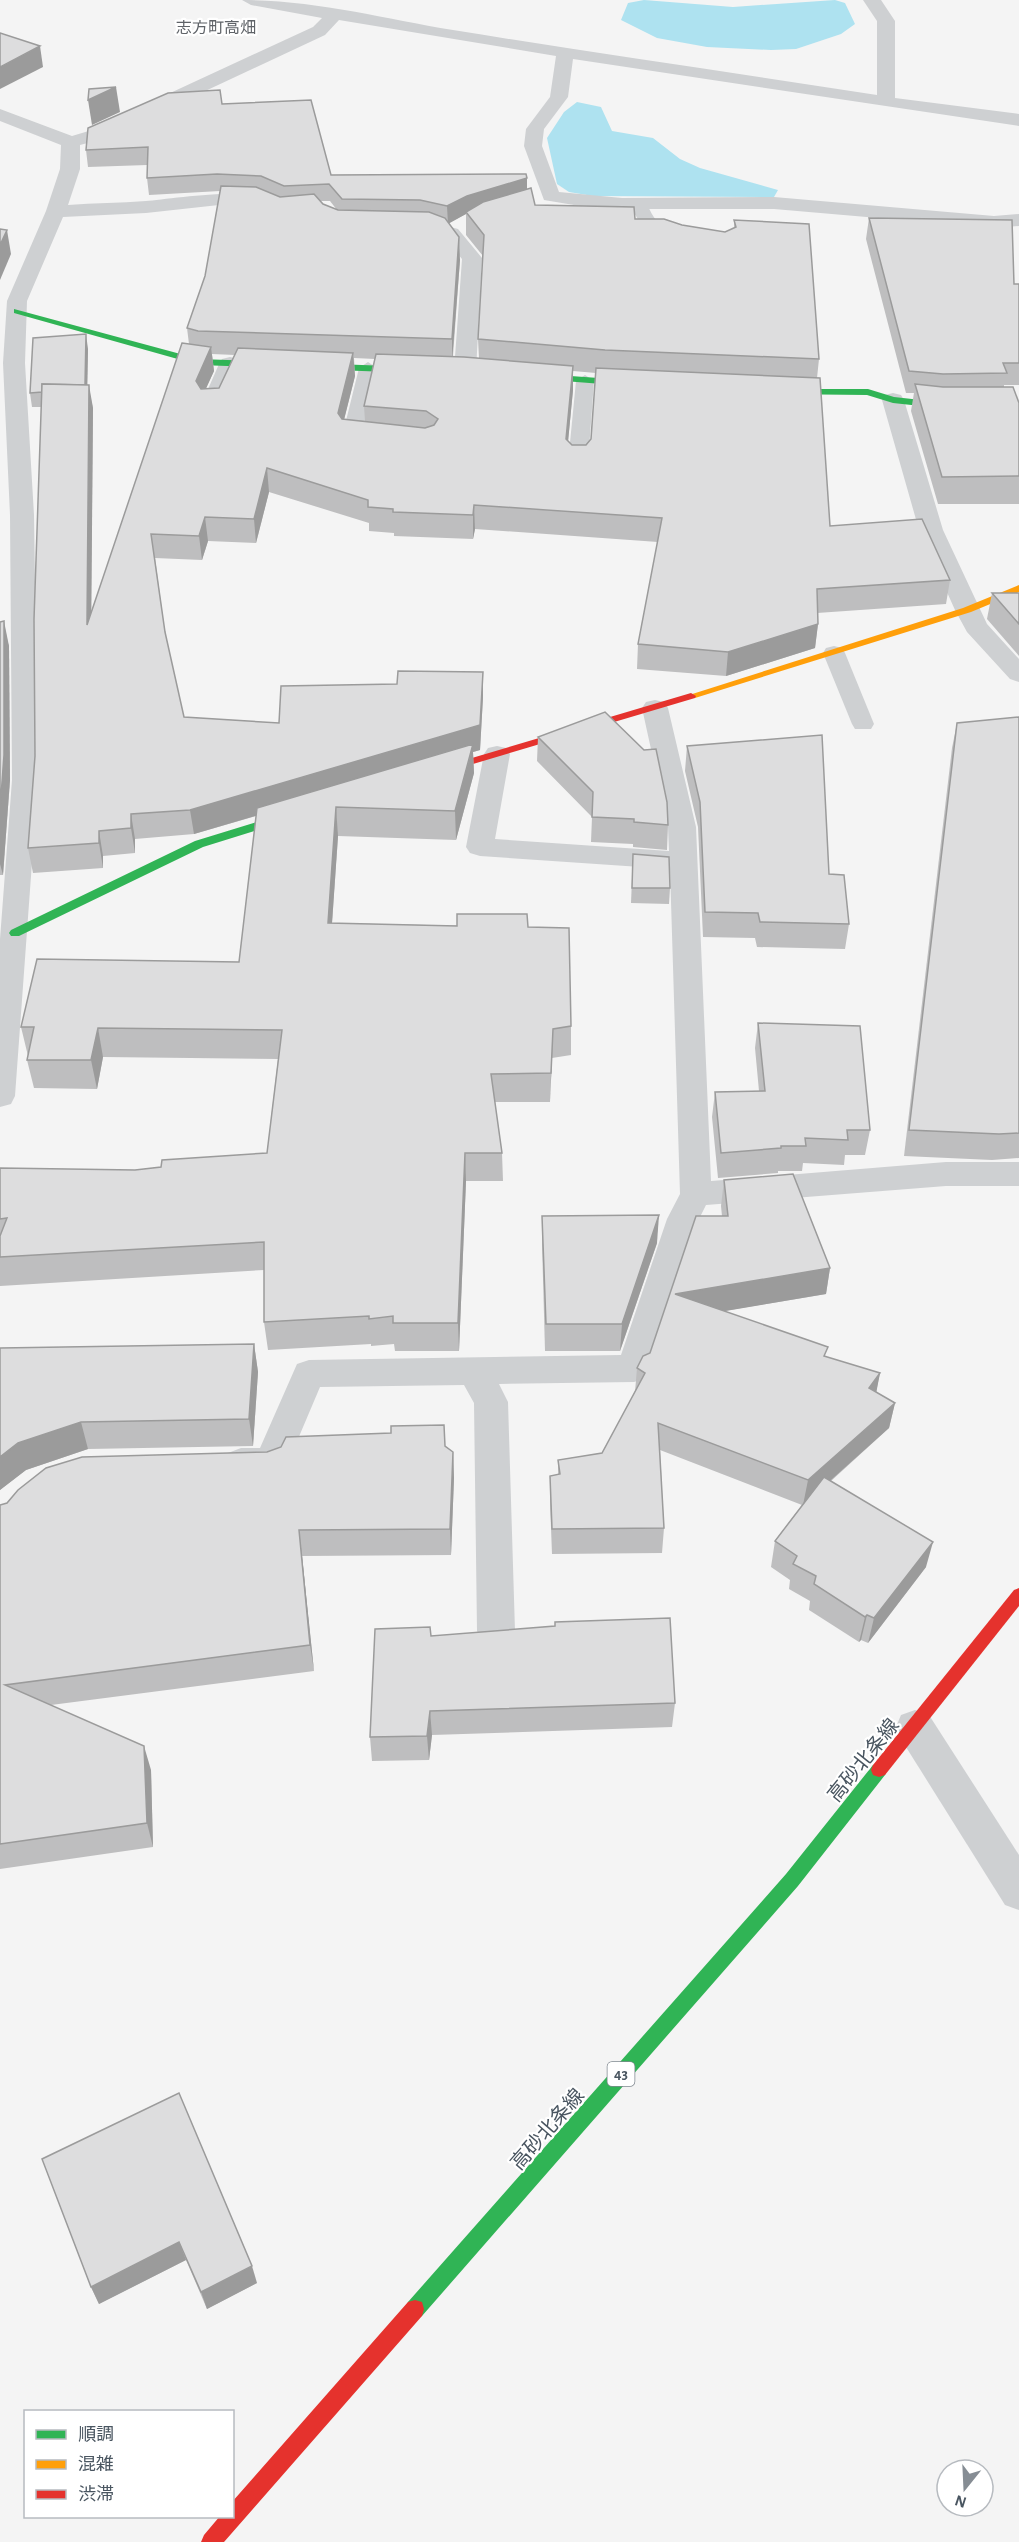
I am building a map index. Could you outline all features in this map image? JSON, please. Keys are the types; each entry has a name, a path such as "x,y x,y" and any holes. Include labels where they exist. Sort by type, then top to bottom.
{"street":[{"path":"251,0 565,52 886,102 1019,120"},
{"path":"872,0 886,21 886,102"},
{"path":"372,20 387,7"},
{"path":"135,116 319,31 336,13"},
{"path":"551,196 533,146 535,129 559,97 565,52"},
{"path":"0,115 71,142 105,130"},
{"path":"0,1096 15,933 25,780 22,515 12,305 56,211 70,169 71,142"},
{"path":"529,202 551,196 570,201 744,202 820,206 994,222 1019,220"},
{"path":"56,211 146,207 219,198 262,201 282,211"},
{"path":"398,224 459,228 472,258 465,371"},
{"path":"12,305 199,362 433,370"},
{"path":"212,405 230,364"},
{"path":"509,375 652,385"},
{"path":"758,391 868,392 893,400 939,405 1019,404"},
{"path":"893,400 931,530 967,610 976,627 1019,675"},
{"path":"421,777 834,653 967,610 1019,588"},
{"path":"214,1463 271,1462 309,1374 634,1368 683,1219 696,1194 682,827 655,708"},
{"path":"497,754 480,847 683,862"},
{"path":"15,933 199,844 310,810"},
{"path":"696,1194 946,1174 1019,1174"},
{"path":"473,1370 491,1402 496,1632"},
{"name":"高砂北条線","path":"234,2516 792,1880 915,1728 1019,1594"},
{"path":"915,1728 1019,1891"},
{"name":"高砂北条線","path":"211,2542 232,2518"}],"lane":[{"path":"638,203 644,218 665,237 690,242"},
{"path":"368,368 352,437 394,440"},
{"path":"578,463 585,381"},
{"path":"834,653 863,724"}],"water":[{"path":"644,0 733,7 835,0 845,3 855,24 841,34 796,49 707,47 657,38 621,20 628,3"},
{"path":"577,102 601,107 612,131 653,138 680,159 700,168 778,190 774,197 593,196 569,192 557,184 547,138 564,112"}],"building":[{"path":"0,33 40,46 0,67"},
{"path":"116,87 88,100 89,89"},
{"path":"220,90 222,104 311,100 331,175 526,174 527,178 467,196 447,206 420,200 342,199 329,184 284,186 261,176 217,174 147,178 148,147 86,150 88,128 168,93"},
{"path":"221,186 256,187 280,197 314,194 323,204 338,210 429,212 445,218 459,237 452,339 198,331 187,328 205,276"},
{"path":"531,188 535,205 634,207 635,219 664,219 682,225 725,232 736,227 734,220 809,224 819,359 605,350 478,339 484,235 466,212 483,202"},
{"path":"869,218 1012,220 1014,284 1019,284 1019,363 1003,363 1007,373 943,374 909,371"},
{"path":"0,229 7,230 0,245"},
{"path":"86,334 85,385 42,384 42,392 30,393 33,338"},
{"path":"182,343 211,347 196,381 201,389 219,388 238,348 353,353 338,413 342,419 425,428 434,425 438,419 426,411 364,406 376,354 464,357 573,366 566,439 572,445 586,445 591,439 596,368 820,378 830,526 922,519 950,580 817,589 818,624 728,652 638,644 662,518 474,505 473,515 393,512 393,509 368,507 368,500 267,468 254,519 205,517 199,536 151,534 165,632 184,717 279,723 281,686 397,684 398,671 483,672 480,725 190,810 131,814 131,828 99,831 99,843 28,848 35,756 34,619 42,384 89,385 87,625"},
{"path":"915,384 943,387 1013,387 1019,403 1019,476 942,477"},
{"path":"992,593 1019,593 1019,624"},
{"path":"4,621 4,755 0,810 0,622"},
{"path":"605,712 644,750 656,749 667,802 668,825 634,822 634,819 592,817 593,792 538,737"},
{"path":"1019,717 1019,1133 909,1130 957,723"},
{"path":"822,735 829,874 844,875 849,924 760,922 758,913 705,912 700,802 687,746"},
{"path":"473,744 455,811 336,807 328,923 457,926 457,914 527,914 528,927 569,928 571,1026 553,1029 551,1073 491,1074 502,1153 465,1153 458,1323 393,1323 393,1316 369,1319 369,1316 264,1322 264,1242 0,1257 0,1236 7,1218 0,1219 0,1168 135,1170 161,1167 162,1160 267,1153 282,1030 98,1028 91,1060 27,1060 34,1027 21,1027 37,959 239,962 257,808"},
{"path":"633,854 669,857 670,888 632,888"},
{"path":"758,1023 860,1026 870,1130 847,1130 848,1140 805,1138 806,1146 781,1146 781,1148 721,1153 715,1092 765,1091"},
{"path":"793,1174 830,1268 675,1294 828,1347 824,1356 880,1373 869,1388 895,1403 808,1480 658,1423 664,1528 552,1529 550,1476 560,1474 558,1460 602,1453 645,1373 637,1368 643,1356 650,1353 696,1216 728,1216 724,1180"},
{"path":"659,1215 622,1324 546,1324 542,1216"},
{"path":"254,1344 249,1419 81,1422 18,1443 0,1457 0,1348"},
{"path":"444,1425 445,1446 453,1452 450,1529 299,1530 310,1645 5,1685 144,1746 147,1823 0,1844 0,1505 7,1503 18,1490 46,1468 82,1457 267,1452 281,1447 286,1437 391,1433 391,1426"},
{"path":"824,1477 933,1542 874,1618 867,1615 865,1617 814,1584 816,1576 793,1564 797,1556 775,1541"},
{"path":"670,1618 675,1703 430,1711 427,1736 370,1737 375,1629 430,1627 431,1636 555,1626 555,1622"},
{"path":"179,2093 252,2266 201,2292 179,2242 91,2287 42,2159"}],"traffic: fast":[{"path":"17,311 199,362 416,370"},
{"path":"528,376 641,384"},
{"path":"776,392 868,392 893,400 939,405 1019,404"},
{"path":"15,933 199,844 296,814"},
{"path":"415,2309 792,1880 879,1770"}],"traffic: slow":[{"path":"691,696 967,610 1019,588"}],"traffic: jam":[{"path":"432,773 691,696"},
{"path":"879,1770 1019,1595"},
{"path":"234,2516 415,2309"},
{"path":"211,2542 232,2518"}],"district":[{"name":"志方町高畑","path":"216,27"}]}
